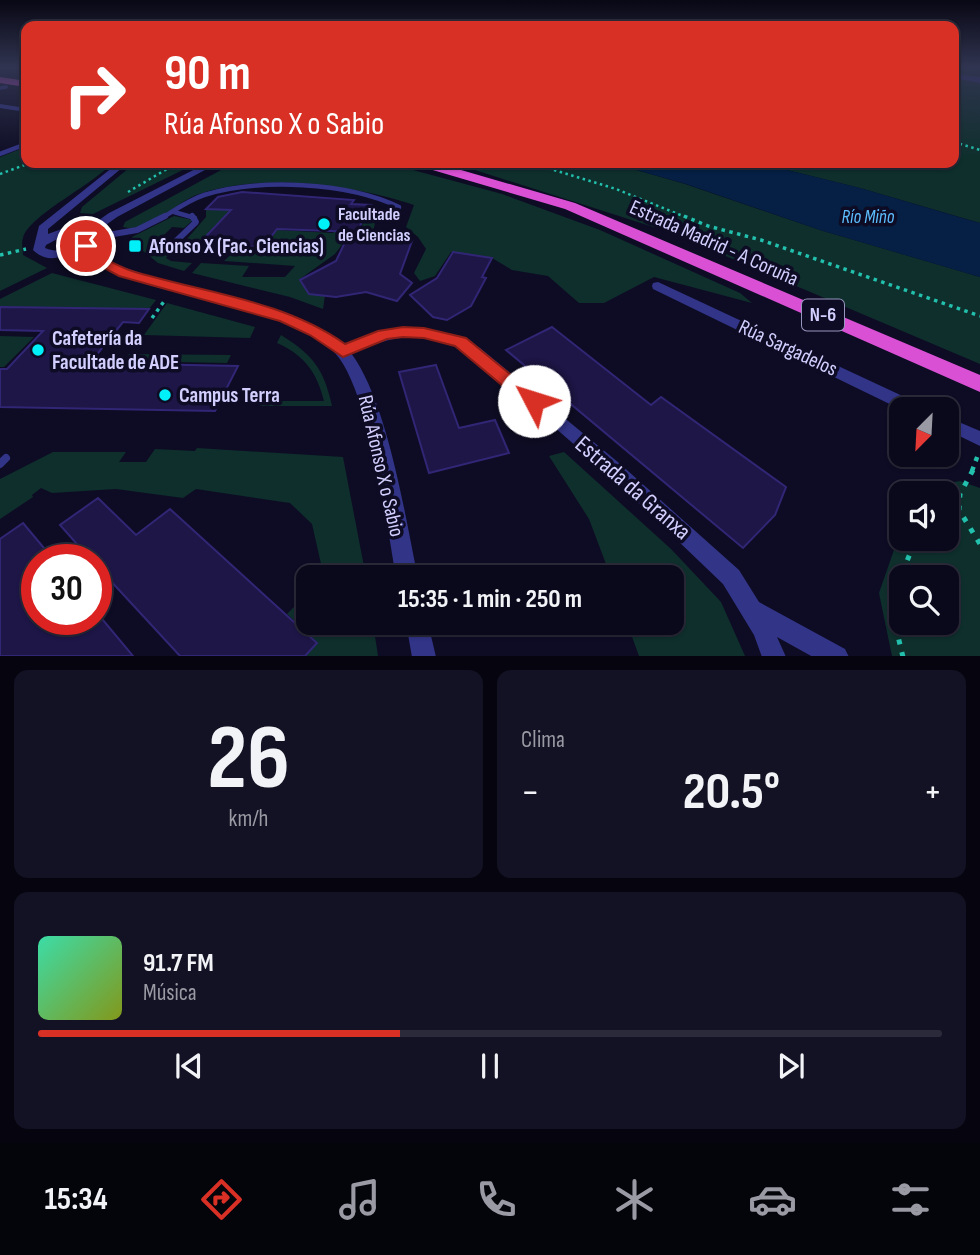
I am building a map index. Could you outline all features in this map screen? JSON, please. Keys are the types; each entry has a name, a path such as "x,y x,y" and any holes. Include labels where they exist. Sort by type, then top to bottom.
{"highway":[{"name":"Estrada Madrid - A Coruña","path":"441,168 570,206 980,384"}],"street":[{"path":"0,106 21,109"},
{"path":"117,168 43,228 39,250 49,255 78,250 113,215 204,168"},
{"path":"67,216 73,204"},
{"path":"67,216 80,220 113,215"},
{"path":"67,216 76,229"},
{"path":"42,242 63,231 76,229 94,234"},
{"name":"Rúa Afonso X o Sabio","path":"78,250 124,273 286,318 316,331 343,351 365,391 404,565"},
{"name":"Rúa Sargadelos","path":"658,286 891,397"},
{"name":"Estrada da Granxa","path":"343,351 384,334 403,332 444,337 475,351 694,541 730,577 752,610 774,656"},
{"path":"959,429 980,439"},
{"path":"752,610 837,656"},
{"path":"420,635 424,656"}],"lane":[{"path":"0,154 21,146"},
{"path":"94,234 134,231 202,196 230,188 257,186 352,191 399,207 397,216"},
{"path":"173,212 195,217 197,222 173,244"}],"path":[{"path":"959,144 980,150"},
{"path":"0,174 21,166"},
{"path":"126,193 168,168"},
{"path":"547,168 616,189 708,226 761,240 980,316"},
{"path":"0,255 26,249"},
{"path":"152,318 165,300"},
{"path":"980,450 972,468 970,482 960,494 959,510 980,544"},
{"path":"903,656 890,603 894,578 903,570 911,551"}],"green space":[{"path":"959,98 980,98 980,223 779,168 959,168"},
{"path":"21,149 21,168 107,168 49,210 28,229 22,240 23,255 47,268 0,291 0,157"},
{"path":"129,168 187,168 93,214 80,213 82,207"},
{"path":"225,168 403,168 502,194 600,230 740,293 752,303 654,277 604,303 579,303 548,276 512,270 492,258 451,252 435,276 420,281 414,273 426,249 418,237 406,227 414,205 362,191 334,187 277,183 221,188 196,195 142,226 123,227 125,222"},
{"path":"469,168 629,168 820,230 980,277 980,364 669,232"},
{"path":"206,209 231,210 187,255 174,254 206,217"},
{"path":"174,216 193,220 184,228 172,227 156,243 176,245 166,258 192,263 184,271 158,263 132,242 132,237"},
{"path":"365,219 376,219 372,236 349,235 335,254 300,279 310,294 325,295 323,309 290,297 192,273 201,263 249,266 242,277 285,277 295,266 224,261 238,248 263,250 277,230 333,233 336,229 360,230"},
{"path":"52,273 156,300 149,309 0,307 0,299"},
{"path":"167,303 255,327 250,338 144,335"},
{"path":"281,335 316,364 332,406 260,406 262,401 324,401 318,381 308,366 295,353 277,343"},
{"path":"0,336 34,337 4,367 0,367"},
{"path":"129,354 231,355 227,363 124,361"},
{"path":"197,448 343,457 364,565 321,565 312,524 290,503 196,489 183,498 116,489 52,493 41,488 33,497 0,519 0,479 53,452 126,452 119,462 146,462 155,449 195,451"},
{"path":"564,452 671,549 721,602 745,656 639,656 631,635 684,635 684,565 606,565 589,519 549,456"},
{"path":"959,481 980,488 980,656 892,656 879,593 894,551 959,551"},
{"path":"296,605 296,622 287,614"},
{"path":"310,635 375,635 378,656 305,656 317,642"}],"water":[{"name":"Río Miño","path":"630,168 779,168 980,223 980,277 820,230 686,184"}],"building":[{"name":"Facultade de Ciencias","path":"242,192 354,200 351,204 371,205 357,232 277,229 264,246 193,250 231,210 206,209 218,197"},
{"path":"347,238 412,241 400,274 412,283 397,301 366,292 336,297 309,294 300,280 336,261"},
{"path":"453,252 492,258 482,277 486,278 471,306 447,320 433,317 410,295 437,278"},
{"path":"0,307 149,309 139,323 123,322 90,363 238,366 215,411 0,407 0,369 7,369 43,331 0,330"},
{"path":"552,327 651,405 661,397 786,487 775,515 743,548 506,350"},
{"path":"436,365 459,428 495,420 509,453 429,473 399,372"},
{"path":"98,498 136,535 170,509 296,624 296,635 308,635 317,643 305,656 180,656 112,582 112,544 77,544 60,525"},
{"path":"23,523 41,544 21,544 21,635 112,635 112,631 133,656 0,656 0,539"}],"place":[{"name":"Facultade de Ciencias","path":"324,224"},
{"name":"Afonso X (Fac. Ciencias)","path":"135,246"},
{"name":"Cafetería da Facultade de ADE","path":"38,350"},
{"name":"Campus Terra","path":"165,395"}],"route":[{"path":"86,246 78,250 124,273 286,318 316,331 343,351 374,337 403,332 424,333 460,342 475,351 534,401"}]}
